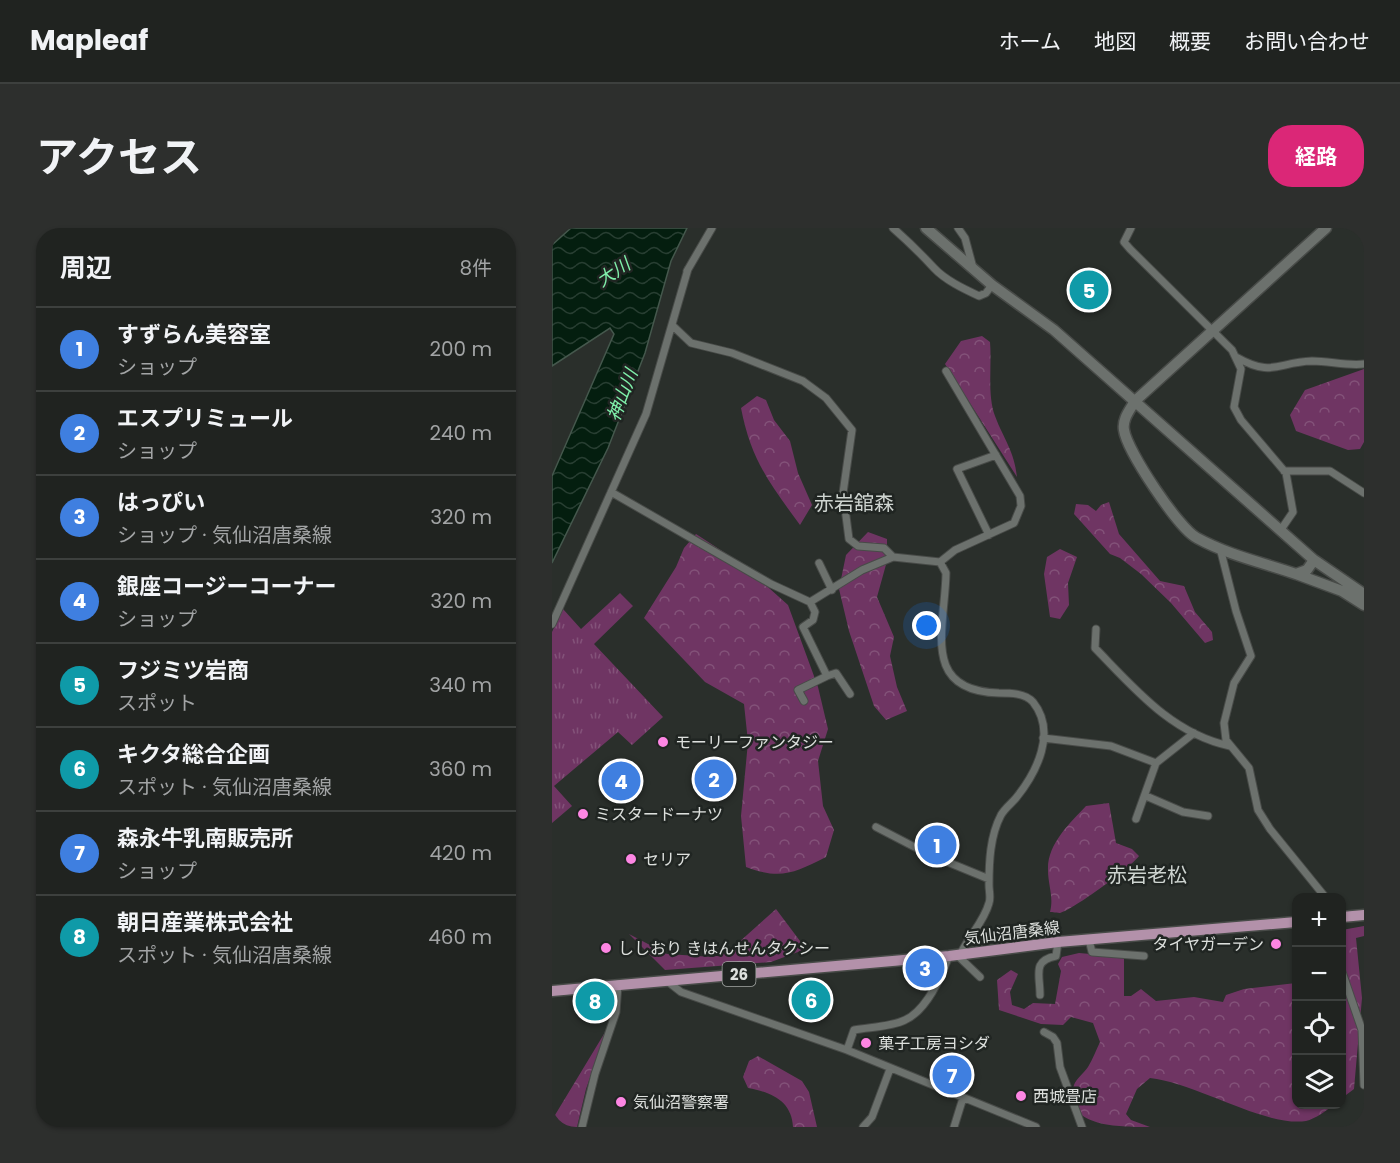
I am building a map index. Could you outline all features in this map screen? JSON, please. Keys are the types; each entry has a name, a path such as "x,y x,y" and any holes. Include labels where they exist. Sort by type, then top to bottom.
{"main road":[{"path":"1346,917 1364,915"},
{"name":"気仙沼唐桑線","path":"552,991 955,955 1058,942 1292,922"}],"street":[{"path":"552,624 646,414 673,326 687,270 712,228"},
{"path":"893,228 928,258 934,269 953,282 979,296 986,293 992,285"},
{"path":"926,228 972,264 992,285 1054,330 1314,560 1364,594"},
{"path":"958,228 964,238 972,264"},
{"path":"1131,228 1124,242 1214,331 1235,356 1241,369 1234,407 1241,420 1284,471 1293,512 1280,531"},
{"path":"1326,228 1135,401 1125,418 1123,428 1126,442 1138,463 1181,525 1196,538 1342,591 1364,605"},
{"path":"673,326 691,343 732,352 781,371 803,381 826,398 852,430 843,493 849,539 858,546 884,548 893,557"},
{"path":"1235,356 1250,365 1266,370 1312,361 1349,366 1364,364"},
{"path":"810,602 861,570 893,557 940,562 955,550 989,536 1014,522 1021,506 1020,496 946,371"},
{"path":"989,536 957,469 996,455"},
{"path":"1284,471 1330,471 1364,493"},
{"path":"612,492 771,584 810,602 815,612 813,620 803,627 827,676"},
{"path":"1220,548 1236,611 1251,656 1234,683 1229,699 1224,723 1226,740 1249,768 1258,810 1270,829 1323,893"},
{"path":"1296,574 1307,570 1314,560"},
{"path":"847,1050 854,1030 906,1020 923,1004 990,902 990,848 1002,814 1017,797 1037,766 1043,738 1040,715 1032,700 1017,694 973,692 953,680 945,667 941,652 946,573 940,562"},
{"path":"819,563 832,590"},
{"path":"1096,629 1095,648 1155,710 1209,741 1230,746"},
{"path":"804,701 798,690 836,673 850,694"},
{"path":"1136,819 1156,763 1194,733"},
{"path":"1043,738 1111,746 1156,763"},
{"path":"1146,796 1183,812 1208,816"},
{"path":"876,827 928,854 989,879"},
{"path":"1089,940 1092,952 1144,956"},
{"path":"1040,995 1040,964 1045,958 1056,956 1058,942"},
{"path":"955,955 980,977"},
{"path":"665,980 681,992 847,1050 1036,1127"},
{"path":"582,1127 595,1074 616,1012 618,984"},
{"path":"1346,986 1362,1029 1364,1085"},
{"path":"1044,1032 1053,1036 1058,1043 1060,1067 1082,1127"},
{"path":"863,1127 872,1117 890,1069"},
{"path":"954,1127 963,1098"}],"green space":[{"path":"982,336 990,342 990,389 993,408 1011,452 1017,477 945,364 961,341"},
{"path":"1364,369 1364,442 1360,449 1348,450 1296,431 1290,415 1305,390"},
{"path":"757,396 766,400 774,420 790,441 798,473 812,505 800,525 763,471 750,442 741,408"},
{"path":"1109,502 1119,534 1160,581 1184,586 1195,612 1212,632 1213,640 1205,643 1171,603 1141,574 1120,558 1110,554 1074,514 1076,504 1088,505 1096,511 1101,505"},
{"path":"868,532 887,539 887,561 877,597 894,637 890,656 897,687 907,711 886,720 874,706 849,631 839,589 846,555"},
{"path":"696,534 742,564 788,605 818,687 828,729 818,761 823,806 834,830 826,857 796,871 778,874 746,867 741,816 748,742 744,704 705,682 644,618 676,567 684,548"},
{"path":"1060,549 1077,557 1068,583 1069,605 1060,619 1050,617 1044,574 1047,557"},
{"path":"620,593 633,606 594,644 663,717 632,745 618,732 554,786 572,806 552,823 552,632 563,609 581,629"},
{"path":"1109,803 1116,843 1132,849 1139,856 1114,878 1077,904 1060,913 1050,912 1049,860 1055,843 1086,806"},
{"path":"776,909 806,949 771,962 665,970 629,934 667,954 713,957 728,952"},
{"path":"1364,926 1364,936 1356,938 1362,998 1354,1089 1346,1095 1346,947 1346,929"},
{"path":"1079,953 1124,957 1124,996 1131,996 1141,989 1156,1001 1194,997 1223,1002 1226,995 1244,989 1292,983 1292,1109 1328,1109 1306,1121 1271,1118 1188,1088 1150,1078 1137,1089 1126,1114 1131,1120 1150,1127 1109,1125 1084,1117 1076,1109 1072,1099 1074,1085 1088,1067 1100,1042 1093,1023 1071,1017 1063,1025 1041,1024 999,1010 997,980 1011,970 1018,974 1010,992 1012,1005 1024,1009 1033,1003 1055,1004 1061,971 1058,964 1062,957"},
{"path":"607,1029 586,1089 577,1127 552,1127 552,1120"},
{"path":"758,1056 802,1081 809,1092 817,1127 793,1127 789,1110 779,1099 765,1092 748,1088 743,1077 749,1061"}],"water":[{"path":"571,228 687,228 671,261 645,353 608,448 552,563 552,476 614,334 610,328 552,366 552,245"}],"place":[{"name":"フジミツ岩商","path":"1089,290"},
{"name":"モーリーファンタジー","path":"663,742"},
{"name":"エスプリミュール","path":"714,779"},
{"name":"銀座コージーコーナー","path":"621,781"},
{"name":"ミスタードーナツ","path":"583,814"},
{"name":"すずらん美容室","path":"937,845"},
{"name":"セリア","path":"631,859"},
{"name":"タイヤガーデン","path":"1276,944"},
{"name":"ししおり きはんせんタクシー","path":"606,948"},
{"name":"はっぴい","path":"925,968"},
{"name":"キクタ総合企画","path":"811,1000"},
{"name":"朝日産業株式会社","path":"595,1001"},
{"name":"菓子工房ヨシダ","path":"866,1043"},
{"name":"森永牛乳南販売所","path":"952,1075"},
{"name":"西城畳店","path":"1021,1096"},
{"name":"気仙沼警察署","path":"621,1102"}],"district":[{"name":"赤岩舘森","path":"854,503"},
{"name":"赤岩老松","path":"1147,875"}],"water label":[{"name":"大川","path":"613,272"},
{"name":"神山川","path":"622,395"}]}
